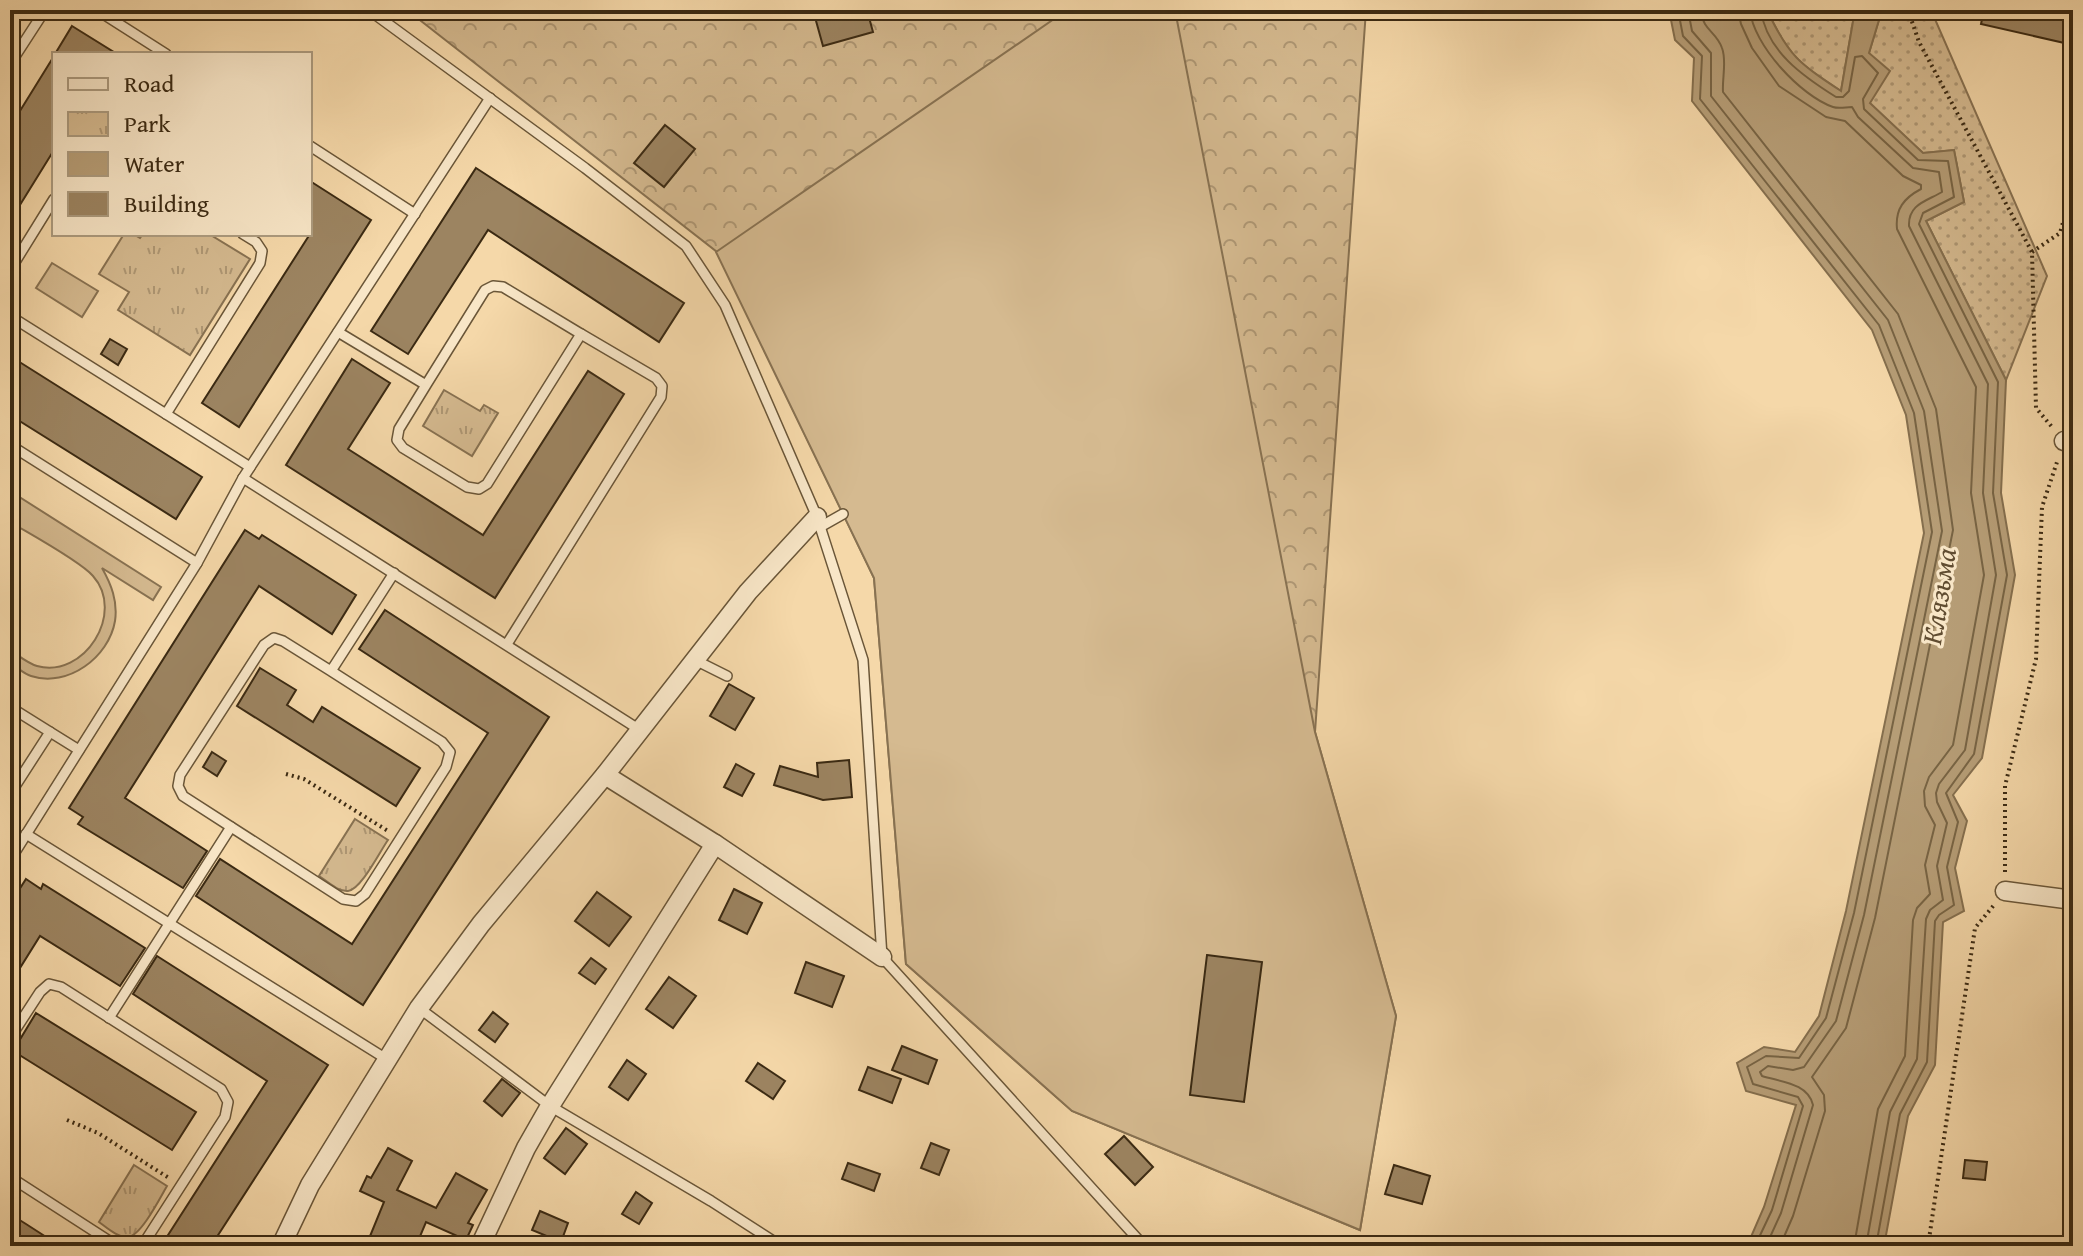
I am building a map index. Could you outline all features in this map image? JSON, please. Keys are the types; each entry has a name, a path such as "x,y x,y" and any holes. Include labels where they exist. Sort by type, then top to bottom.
{"street":[{"path":"281,1246 310,1185 419,1008 481,924 605,775 748,592 819,522"},
{"path":"605,775 715,844 882,957"},
{"path":"480,1246 526,1148 550,1106 715,844"},
{"path":"2005,891 2073,900"}],"lane":[{"path":"10,64 45,10"},
{"path":"97,10 163,52"},
{"path":"369,10 686,246 725,305 819,522 863,660 882,957 1144,1246"},
{"path":"10,860 197,563 243,478 490,98"},
{"path":"312,147 415,214"},
{"path":"10,270 52,202"},
{"path":"166,414 260,263 262,251 246,236"},
{"path":"507,644 661,397 662,386 656,378 503,287 493,286 485,290 399,429 397,440 403,448 467,487 479,489 487,484 581,334"},
{"path":"10,316 250,467"},
{"path":"338,332 426,385"},
{"path":"10,445 197,563"},
{"path":"243,478 640,730"},
{"path":"819,522 843,514"},
{"path":"331,671 394,573"},
{"path":"274,638 442,742 450,752 446,767 401,839 365,894 356,901 343,899 231,827 183,796 178,786 180,775 264,645 274,638"},
{"path":"695,660 727,676"},
{"path":"10,707 79,750"},
{"path":"10,794 50,732"},
{"path":"109,1018 231,827"},
{"path":"26,834 388,1060"},
{"path":"10,1038 40,992 49,984 61,987 221,1089 228,1102 225,1117 144,1243 139,1246"},
{"path":"419,1008 550,1106 781,1246"},
{"path":"10,1177 117,1246"}],"path":[{"path":"1908,10 1919,42 2032,252 2036,408 2068,442 2042,507 2036,659 2005,786 2005,891 1975,928 1928,1246"},
{"path":"2032,252 2060,233 2073,187"},
{"path":"286,774 304,779 401,839"},
{"path":"67,1120 98,1133 181,1185"}],"green space":[{"path":"407,10 1366,10 1315,732 1396,1016 1360,1230 1072,1111 906,964 874,578 717,252"},
{"path":"1067,10 1175,10 1315,732 1396,1016 1360,1230 1072,1111 906,964 874,578 716,252"},
{"path":"1767,10 1855,10 1841,91 1796,58"},
{"path":"1882,10 1931,10 2047,276 2006,380 1926,221 1964,202 1954,150 1923,153 1869,103 1869,53"},
{"path":"123,236 212,236 250,259 190,355 118,310 129,292 99,274"},
{"path":"52,263 98,291 82,317 36,288"},
{"path":"444,390 480,411 484,405 498,413 472,456 423,426"},
{"path":"10,491 161,587 153,600 102,568 115,600 116,614 111,634 96,657 59,678 45,679 26,674 10,663 10,650 37,666 54,667 70,663 95,640 105,608 102,591 93,576 77,563 10,522"},
{"path":"355,819 388,840 359,884 344,891 319,876"},
{"path":"134,1165 167,1186 139,1230 124,1237 99,1222"}],"water":[{"name":"Клязьма","path":"1669,10 1767,10 1796,58 1841,91 1855,10 1882,10 1869,53 1890,71 1870,103 1923,153 1954,150 1964,202 1926,221 2006,380 2001,493 2015,575 1982,758 1953,795 1967,821 1955,868 1964,911 1943,922 1935,1065 1908,1116 1884,1246 1747,1246 1764,1207 1796,1105 1746,1091 1737,1063 1764,1047 1795,1052 1819,1016 1846,911 1924,533 1906,415 1872,330 1692,101 1694,58 1675,40"}],"building":[{"path":"813,10 867,10 873,32 823,46"},
{"path":"1984,10 2073,10 2073,45 1981,24"},
{"path":"72,26 114,52 56,52"},
{"path":"52,59 52,153 10,221 10,127"},
{"path":"665,125 695,149 664,187 634,163"},
{"path":"476,168 684,303 659,342 488,230 408,354 371,331"},
{"path":"312,182 371,220 239,427 202,403 309,236 312,236"},
{"path":"110,339 127,349 118,365 101,354"},
{"path":"10,356 202,477 176,519 10,415"},
{"path":"352,359 390,383 348,449 483,535 588,371 624,394 495,598 286,465"},
{"path":"245,530 259,539 262,535 356,595 332,634 259,586 125,798 207,851 183,888 78,824 83,817 69,808"},
{"path":"385,610 549,717 363,1005 196,896 220,859 352,944 488,733 359,649"},
{"path":"260,668 296,690 287,705 313,722 322,707 420,768 396,806 237,706"},
{"path":"729,684 754,698 735,730 710,716"},
{"path":"212,752 226,761 217,776 203,767"},
{"path":"849,760 852,797 823,800 774,785 780,766 818,777 817,763"},
{"path":"736,764 754,774 742,796 724,787"},
{"path":"26,879 41,889 43,884 145,948 120,986 40,936 10,984 10,904"},
{"path":"734,889 762,903 747,934 719,920"},
{"path":"597,892 631,917 609,946 575,921"},
{"path":"1207,955 1262,962 1244,1102 1190,1095"},
{"path":"157,956 328,1065 211,1246 161,1246 267,1081 133,994"},
{"path":"591,958 606,969 595,984 579,973"},
{"path":"806,962 844,976 832,1007 795,993"},
{"path":"669,977 696,996 673,1028 646,1009"},
{"path":"493,1012 508,1024 495,1042 479,1030"},
{"path":"36,1013 196,1112 172,1150 13,1051"},
{"path":"902,1046 937,1060 928,1084 892,1070"},
{"path":"627,1060 646,1074 628,1100 609,1087"},
{"path":"758,1063 785,1081 773,1099 746,1081"},
{"path":"868,1067 901,1079 892,1103 859,1090"},
{"path":"502,1079 520,1093 502,1116 484,1101"},
{"path":"566,1128 587,1144 565,1174 544,1158"},
{"path":"1124,1136 1153,1167 1135,1185 1105,1154"},
{"path":"931,1143 949,1150 939,1175 921,1168"},
{"path":"388,1148 412,1161 397,1190 436,1208 456,1173 487,1190 468,1223 473,1225 466,1240 426,1222 416,1246 366,1246 384,1202 360,1191"},
{"path":"1965,1160 1987,1162 1985,1180 1963,1178"},
{"path":"848,1163 880,1174 874,1191 842,1179"},
{"path":"1394,1165 1430,1176 1422,1204 1385,1194"},
{"path":"636,1192 652,1203 639,1224 622,1214"},
{"path":"540,1211 568,1223 561,1242 532,1230"},
{"path":"10,1214 26,1224 60,1246 10,1246"}]}
